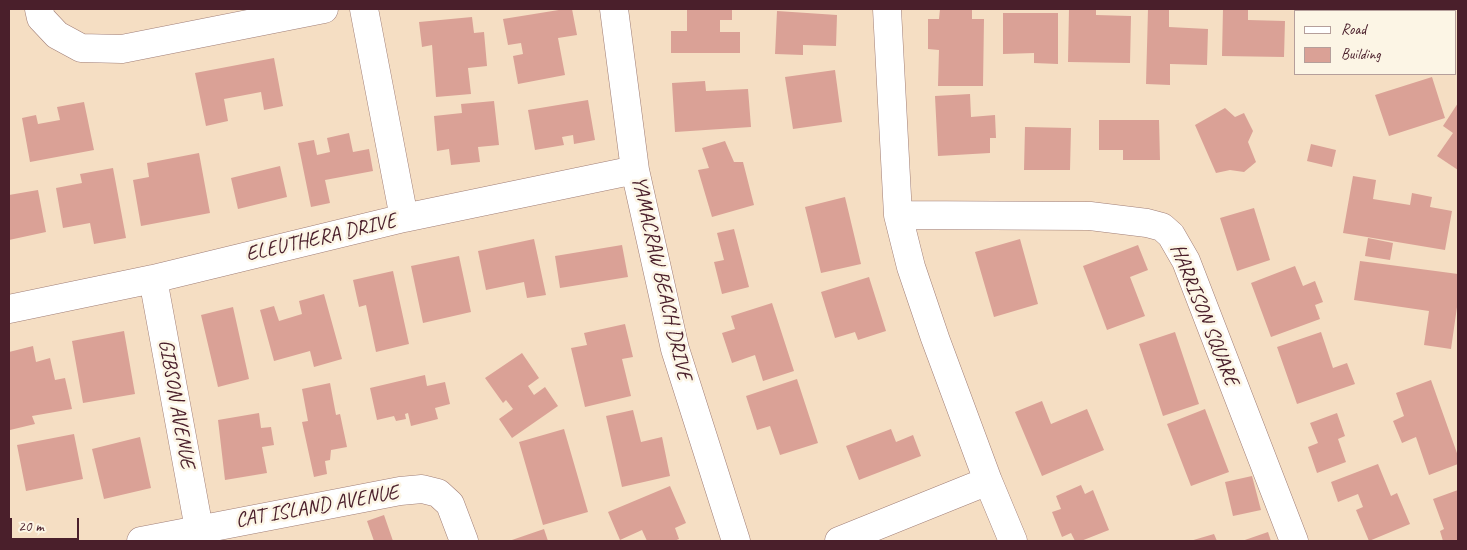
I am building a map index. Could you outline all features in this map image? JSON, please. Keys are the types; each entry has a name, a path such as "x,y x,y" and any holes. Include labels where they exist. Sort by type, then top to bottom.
{"street":[{"path":"39,9 41,18 57,35 81,48 122,49 324,9"},
{"path":"364,9 404,218"},
{"name":"YAMACRAW BEACH DRIVE","path":"614,9 635,170 675,349 736,541"},
{"path":"888,9 898,215 911,267 935,338 988,481 1014,541"},
{"name":"ELEUTHERA DRIVE","path":"9,309 153,279 404,218 635,170"},
{"name":"HARRISON SQUARE","path":"898,215 1090,216 1147,223 1162,228 1172,235 1186,261 1294,541"},
{"name":"GIBSON AVENUE","path":"153,279 199,529"},
{"path":"839,541 988,481"},
{"name":"CAT ISLAND AVENUE","path":"141,541 400,491 422,490 438,493 450,504 464,541"}],"building":[{"path":"572,9 577,35 558,38 565,75 518,84 513,56 523,54 521,43 508,45 503,19"},
{"path":"687,9 732,9 732,20 720,20 720,32 740,32 740,53 671,53 671,31 687,31"},
{"path":"940,9 972,9 972,19 984,19 983,86 938,86 939,50 928,49 928,19 939,19"},
{"path":"1069,9 1096,9 1096,15 1131,16 1130,63 1068,62"},
{"path":"1148,9 1169,9 1169,27 1208,29 1207,65 1170,64 1170,85 1146,84"},
{"path":"1223,9 1248,9 1248,20 1285,21 1284,57 1222,56"},
{"path":"1336,9 1337,10 1298,10"},
{"path":"1405,9 1432,10 1406,10"},
{"path":"777,11 837,15 836,46 803,45 803,55 775,54"},
{"path":"1003,13 1058,13 1058,64 1034,63 1034,53 1003,54"},
{"path":"472,17 474,33 484,32 487,66 468,68 471,94 436,97 432,45 422,47 419,22"},
{"path":"274,58 283,106 264,110 261,92 224,99 228,121 206,126 195,73"},
{"path":"835,70 842,122 793,129 785,77"},
{"path":"1432,77 1445,118 1389,136 1375,95"},
{"path":"705,81 706,91 748,89 751,127 675,132 672,83"},
{"path":"970,94 971,117 995,115 996,138 990,138 990,153 938,156 935,96"},
{"path":"588,100 595,140 574,144 573,135 562,137 564,145 535,150 528,110"},
{"path":"494,101 499,145 478,147 480,162 451,165 449,149 437,151 434,116 462,113 461,104"},
{"path":"84,102 94,150 30,162 22,118 36,115 38,124 60,120 57,107"},
{"path":"1458,103 1458,170 1437,156 1453,133 1443,126"},
{"path":"1225,108 1235,117 1244,113 1253,131 1248,142 1256,162 1244,172 1230,170 1216,173 1195,125"},
{"path":"1099,120 1159,120 1160,160 1123,160 1123,150 1099,150"},
{"path":"1025,127 1071,128 1070,170 1024,170"},
{"path":"349,133 353,152 369,149 373,171 325,180 330,203 311,207 298,143 314,140 317,155 330,152 327,138"},
{"path":"725,141 734,162 743,162 754,205 712,217 698,170 709,168 702,148"},
{"path":"1311,144 1336,150 1332,167 1307,161"},
{"path":"199,153 210,213 141,226 133,180 149,177 147,163"},
{"path":"280,166 287,197 238,209 231,178"},
{"path":"113,168 126,238 94,244 90,223 63,228 56,188 82,183 80,174"},
{"path":"1353,176 1376,180 1373,199 1410,205 1412,193 1432,197 1430,207 1452,211 1445,250 1343,233"},
{"path":"38,190 46,232 9,240 9,195"},
{"path":"845,197 861,264 821,273 805,207"},
{"path":"1254,208 1270,260 1237,271 1220,218"},
{"path":"734,229 749,287 722,294 714,262 724,260 717,233"},
{"path":"1368,238 1393,243 1390,260 1365,256"},
{"path":"534,239 546,295 527,298 524,282 486,290 478,251"},
{"path":"1020,239 1038,304 994,317 975,252"},
{"path":"622,245 628,277 560,288 555,256"},
{"path":"1138,245 1148,270 1130,277 1145,316 1107,330 1083,266"},
{"path":"459,256 471,312 423,323 411,266"},
{"path":"1360,261 1458,274 1458,300 1451,349 1424,345 1429,311 1354,300"},
{"path":"1295,266 1303,286 1315,281 1323,302 1315,305 1320,319 1271,337 1251,283"},
{"path":"393,271 409,344 376,352 366,305 359,307 353,280"},
{"path":"869,277 886,331 858,340 855,332 835,338 821,292"},
{"path":"324,294 342,359 314,367 310,351 274,361 260,310 274,306 279,321 302,314 299,301"},
{"path":"772,303 794,371 763,381 755,355 732,363 722,333 735,329 731,316"},
{"path":"233,307 249,379 218,387 201,315"},
{"path":"625,324 633,357 622,359 631,396 585,407 571,348 587,345 584,333"},
{"path":"124,331 135,394 83,403 72,341"},
{"path":"1175,332 1199,404 1163,416 1139,344"},
{"path":"1321,332 1333,368 1347,363 1355,384 1297,404 1277,347"},
{"path":"33,346 36,362 50,358 55,380 65,378 72,409 32,416 35,424 10,430 9,352"},
{"path":"522,353 539,378 528,386 534,395 545,387 558,406 512,438 499,419 513,409 506,400 503,403 485,378"},
{"path":"425,375 427,386 445,382 450,404 435,408 438,419 411,426 408,413 405,414 406,419 396,421 394,416 377,420 370,388"},
{"path":"797,379 818,443 780,455 770,426 757,430 746,396"},
{"path":"1431,380 1458,456 1458,464 1429,475 1416,437 1402,443 1393,421 1404,416 1396,393"},
{"path":"330,383 336,415 340,414 347,447 331,450 330,460 325,461 327,474 314,477 302,422 308,421 302,389"},
{"path":"1042,401 1051,424 1087,409 1104,450 1042,476 1015,412"},
{"path":"1205,409 1229,472 1191,486 1167,424"},
{"path":"633,410 641,442 662,437 670,476 622,487 606,416"},
{"path":"259,413 261,428 271,427 274,445 262,447 267,473 225,480 218,420"},
{"path":"1337,413 1345,436 1338,439 1346,462 1317,473 1308,447 1318,443 1310,423"},
{"path":"564,429 588,512 543,525 519,442"},
{"path":"891,429 896,442 913,435 921,456 859,480 846,446"},
{"path":"74,434 83,479 26,491 17,445"},
{"path":"140,437 151,488 104,499 92,449"},
{"path":"1378,464 1391,496 1397,493 1410,524 1369,541 1356,510 1363,507 1358,494 1338,502 1331,482"},
{"path":"1252,476 1261,510 1233,516 1225,482"},
{"path":"1081,485 1085,494 1093,490 1109,530 1081,541 1075,541 1071,533 1062,537 1052,512 1061,509 1056,496"},
{"path":"670,486 686,523 675,528 679,539 674,541 647,541 642,530 620,540 608,512"},
{"path":"1458,490 1458,541 1443,541 1440,531 1444,529 1433,499"},
{"path":"384,515 393,541 374,541 367,521"},
{"path":"544,529 548,541 509,541"},
{"path":"1268,532 1271,541 1242,541"},
{"path":"1214,534 1217,541 1190,541"}]}
